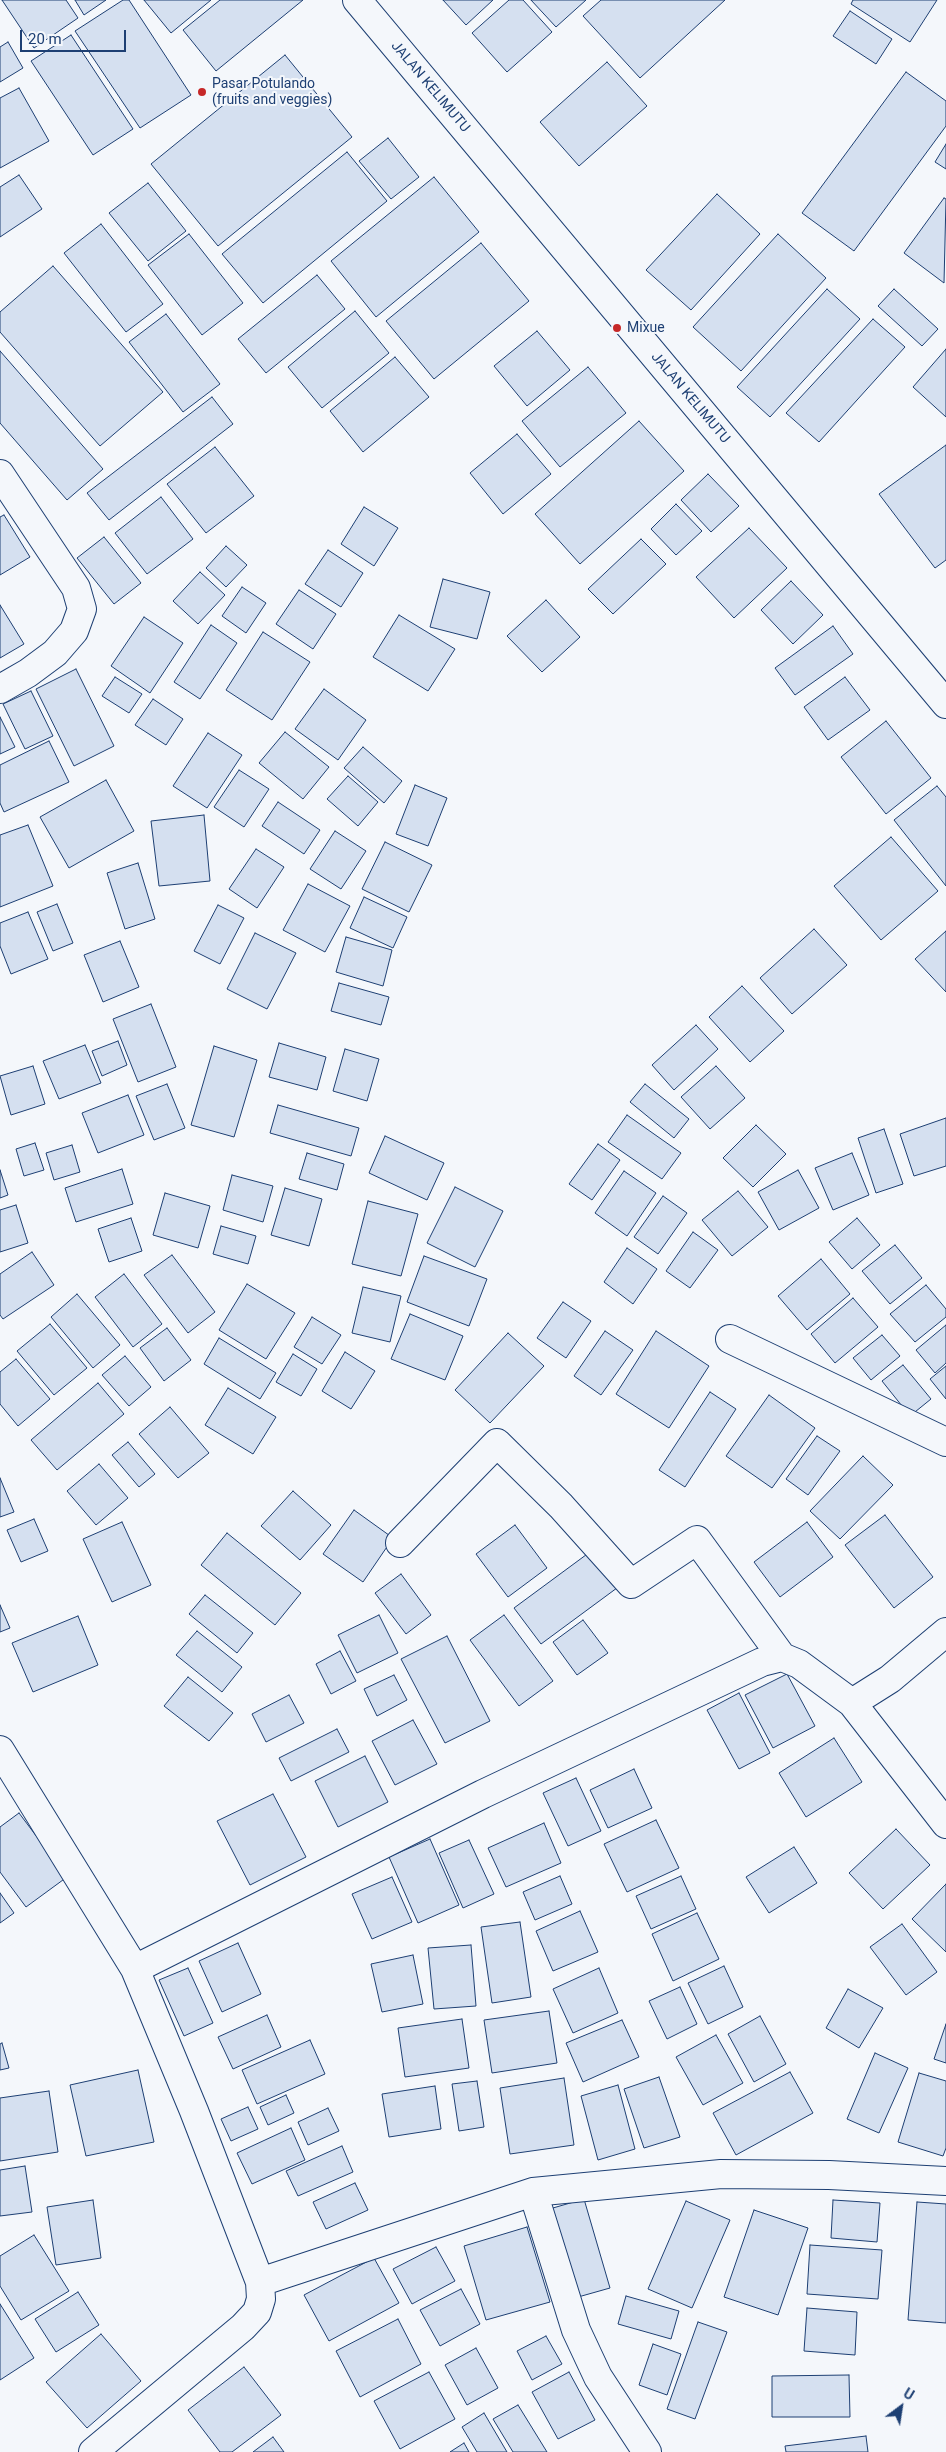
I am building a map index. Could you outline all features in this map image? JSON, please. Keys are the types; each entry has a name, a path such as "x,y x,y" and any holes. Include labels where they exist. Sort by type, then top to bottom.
{"street":[{"name":"JALAN KELIMUTU","path":"357,0 946,704"},
{"path":"0,474 76,588 82,609 74,631 55,653 28,673 0,689"},
{"path":"730,1339 946,1442"},
{"path":"400,1543 497,1443 561,1506 630,1584 697,1540 782,1657 805,1668 852,1702 946,1824"},
{"path":"852,1702 890,1679 946,1632"},
{"path":"135,1969 483,1794 762,1662 782,1657"},
{"path":"0,1750 135,1969 194,2111 260,2282 261,2299 257,2312 243,2327 93,2452"},
{"path":"260,2282 533,2192 721,2174 829,2175 946,2181"},
{"path":"533,2192 576,2330 598,2377 647,2452"}],"building":[{"path":"2,0 66,0 78,18 34,48"},
{"path":"75,0 106,0 84,15"},
{"path":"123,0 129,0 191,95 140,128 75,31"},
{"path":"144,0 211,0 171,33"},
{"path":"220,0 303,0 216,71 183,30"},
{"path":"443,0 493,0 466,25"},
{"path":"509,0 523,0 552,32 507,72 472,33"},
{"path":"531,0 586,0 556,27"},
{"path":"601,0 725,0 640,78 583,16"},
{"path":"853,0 937,0 910,42 851,4"},
{"path":"850,11 892,39 876,64 833,36"},
{"path":"71,35 133,129 93,155 31,61"},
{"path":"8,42 23,68 0,82 0,47"},
{"path":"285,55 352,137 218,246 151,164"},
{"path":"607,62 647,106 579,166 540,122"},
{"path":"906,72 946,101 946,126 854,251 802,213"},
{"path":"19,88 49,141 0,168 0,98"},
{"path":"388,138 419,177 391,199 359,161"},
{"path":"946,144 946,169 935,162"},
{"path":"347,152 387,201 263,303 222,254"},
{"path":"19,175 42,209 0,237 0,187"},
{"path":"434,177 479,232 376,317 331,261"},
{"path":"148,183 186,231 148,261 109,213"},
{"path":"717,194 760,234 691,310 646,270"},
{"path":"944,198 946,199 944,283 904,253"},
{"path":"101,224 163,304 126,332 64,253"},
{"path":"189,234 243,303 202,335 148,265"},
{"path":"778,234 826,278 741,371 693,327"},
{"path":"481,243 529,301 434,379 386,321"},
{"path":"53,266 163,392 100,446 0,332 0,312"},
{"path":"317,275 345,309 266,373 238,339"},
{"path":"827,289 860,319 770,417 737,387"},
{"path":"894,289 938,329 922,346 878,306"},
{"path":"355,311 389,353 322,408 288,367"},
{"path":"166,314 220,384 183,412 129,342"},
{"path":"873,319 905,347 819,442 786,413"},
{"path":"537,331 570,370 527,406 494,366"},
{"path":"946,349 946,417 913,387"},
{"path":"0,351 103,469 67,500 0,423"},
{"path":"395,357 429,397 363,452 330,411"},
{"path":"588,367 626,413 560,467 522,421"},
{"path":"212,397 233,424 109,520 87,493"},
{"path":"639,421 684,471 580,564 535,514"},
{"path":"517,434 551,474 503,514 470,473"},
{"path":"946,445 946,560 935,568 879,494"},
{"path":"215,447 254,496 206,533 167,484"},
{"path":"708,474 739,506 711,532 681,500"},
{"path":"161,497 193,539 147,574 115,533"},
{"path":"676,504 702,531 676,555 651,529"},
{"path":"364,507 398,528 374,566 341,544"},
{"path":"4,515 30,557 0,575 0,517"},
{"path":"749,528 787,568 734,618 696,577"},
{"path":"104,537 141,583 114,604 77,558"},
{"path":"641,539 666,564 613,614 588,589"},
{"path":"226,546 247,565 226,587 206,568"},
{"path":"328,550 363,573 341,607 305,584"},
{"path":"200,572 225,595 198,624 173,601"},
{"path":"443,579 490,592 477,639 430,627"},
{"path":"791,581 823,615 793,644 761,610"},
{"path":"242,587 266,603 246,633 222,616"},
{"path":"299,590 336,614 313,649 276,624"},
{"path":"546,600 580,637 542,672 507,636"},
{"path":"0,605 24,644 0,658"},
{"path":"399,615 455,649 428,691 373,657"},
{"path":"144,617 183,643 150,693 111,666"},
{"path":"211,625 237,643 200,699 174,682"},
{"path":"833,626 853,654 795,695 775,668"},
{"path":"263,632 310,662 272,720 226,690"},
{"path":"76,669 114,746 74,766 36,689"},
{"path":"115,677 142,694 129,713 102,696"},
{"path":"845,677 870,710 828,740 804,707"},
{"path":"324,689 366,720 338,760 295,729"},
{"path":"31,691 53,736 25,749 3,704"},
{"path":"153,699 183,719 166,745 135,725"},
{"path":"0,717 15,747 0,754"},
{"path":"886,721 931,778 886,814 841,757"},
{"path":"285,732 329,767 303,799 259,763"},
{"path":"208,733 242,755 207,808 173,786"},
{"path":"49,741 69,782 4,812 0,803 0,765"},
{"path":"363,747 402,781 384,803 344,768"},
{"path":"239,770 269,789 244,827 214,807"},
{"path":"348,776 378,802 358,826 327,799"},
{"path":"106,780 134,831 69,868 40,817"},
{"path":"415,785 447,798 428,846 396,834"},
{"path":"937,786 946,797 946,886 894,820"},
{"path":"278,802 320,830 304,854 262,826"},
{"path":"204,815 210,881 159,886 151,821"},
{"path":"28,825 53,886 0,907 0,835"},
{"path":"335,831 366,851 341,889 310,869"},
{"path":"891,837 938,891 881,940 834,886"},
{"path":"385,842 432,865 409,912 362,889"},
{"path":"256,849 284,867 257,908 229,889"},
{"path":"138,863 155,919 125,929 107,873"},
{"path":"308,884 350,906 325,952 283,930"},
{"path":"364,897 407,917 393,948 350,928"},
{"path":"57,904 73,943 53,951 37,912"},
{"path":"218,905 244,918 220,964 194,951"},
{"path":"28,912 48,959 11,974 0,946 0,923"},
{"path":"814,929 847,965 792,1014 760,978"},
{"path":"946,931 946,992 915,959"},
{"path":"255,933 296,953 267,1009 227,989"},
{"path":"346,937 392,950 383,986 336,972"},
{"path":"120,941 139,987 103,1002 84,955"},
{"path":"339,983 389,997 381,1025 331,1011"},
{"path":"742,986 784,1031 750,1062 709,1017"},
{"path":"151,1004 176,1067 138,1082 113,1019"},
{"path":"696,1025 718,1049 674,1090 652,1065"},
{"path":"118,1041 127,1065 102,1076 92,1051"},
{"path":"279,1043 326,1057 317,1090 269,1077"},
{"path":"85,1045 101,1083 59,1099 43,1061"},
{"path":"214,1046 257,1060 234,1137 191,1125"},
{"path":"345,1049 379,1059 367,1101 333,1091"},
{"path":"33,1066 45,1104 11,1115 0,1076"},
{"path":"716,1066 745,1098 710,1129 681,1097"},
{"path":"167,1084 185,1128 154,1140 136,1096"},
{"path":"645,1084 689,1119 674,1138 630,1102"},
{"path":"128,1095 144,1135 98,1153 82,1113"},
{"path":"278,1105 359,1128 351,1156 270,1133"},
{"path":"627,1115 681,1153 662,1179 608,1142"},
{"path":"946,1118 946,1166 914,1176 900,1134"},
{"path":"756,1125 786,1154 753,1187 723,1158"},
{"path":"884,1129 903,1184 876,1193 858,1138"},
{"path":"385,1136 444,1163 427,1200 369,1173"},
{"path":"35,1143 44,1170 24,1176 16,1149"},
{"path":"598,1144 620,1160 592,1200 569,1184"},
{"path":"72,1145 80,1172 54,1180 46,1153"},
{"path":"307,1153 344,1164 337,1190 299,1179"},
{"path":"852,1153 869,1195 833,1210 815,1168"},
{"path":"122,1169 133,1204 76,1222 65,1188"},
{"path":"0,1170 8,1195 0,1198"},
{"path":"798,1170 819,1208 779,1230 758,1192"},
{"path":"624,1171 656,1193 627,1236 595,1213"},
{"path":"232,1175 273,1186 263,1222 223,1210"},
{"path":"455,1187 503,1211 475,1267 427,1243"},
{"path":"285,1188 322,1199 309,1246 271,1235"},
{"path":"738,1191 768,1227 732,1256 702,1220"},
{"path":"165,1193 210,1206 198,1248 153,1235"},
{"path":"663,1196 687,1213 658,1254 634,1237"},
{"path":"368,1201 418,1214 401,1276 352,1264"},
{"path":"16,1205 28,1243 0,1252 0,1210"},
{"path":"131,1218 142,1251 109,1262 98,1229"},
{"path":"857,1218 880,1245 852,1269 829,1242"},
{"path":"221,1226 256,1236 248,1264 213,1254"},
{"path":"693,1232 718,1250 690,1288 666,1271"},
{"path":"895,1245 922,1278 890,1304 862,1271"},
{"path":"627,1248 657,1269 633,1304 604,1282"},
{"path":"32,1252 54,1285 3,1319 0,1315 0,1274"},
{"path":"172,1255 215,1312 188,1333 144,1275"},
{"path":"424,1256 487,1279 469,1326 407,1302"},
{"path":"821,1259 850,1294 807,1330 778,1296"},
{"path":"124,1274 162,1324 133,1347 95,1297"},
{"path":"247,1284 295,1313 266,1359 219,1330"},
{"path":"926,1285 946,1309 946,1317 915,1342 890,1314"},
{"path":"363,1287 401,1296 390,1342 352,1333"},
{"path":"77,1294 120,1345 93,1368 51,1317"},
{"path":"853,1298 878,1327 835,1363 811,1334"},
{"path":"563,1302 591,1321 566,1358 537,1338"},
{"path":"410,1314 463,1336 445,1380 391,1359"},
{"path":"312,1317 341,1335 322,1364 294,1347"},
{"path":"50,1324 87,1368 54,1395 17,1351"},
{"path":"946,1325 946,1363 935,1373 916,1350"},
{"path":"167,1328 191,1360 164,1381 140,1348"},
{"path":"605,1331 633,1350 601,1395 574,1376"},
{"path":"656,1331 709,1366 669,1428 616,1394"},
{"path":"508,1333 544,1366 490,1423 455,1390"},
{"path":"882,1335 900,1356 871,1380 853,1358"},
{"path":"219,1338 276,1373 260,1399 204,1364"},
{"path":"345,1352 375,1371 351,1409 322,1391"},
{"path":"293,1354 317,1369 301,1396 276,1382"},
{"path":"125,1356 151,1387 129,1406 102,1375"},
{"path":"16,1359 50,1399 18,1426 0,1404 0,1372"},
{"path":"903,1365 931,1399 910,1416 882,1381"},
{"path":"946,1366 946,1399 930,1379"},
{"path":"98,1383 124,1414 57,1470 31,1440"},
{"path":"228,1388 276,1417 253,1454 205,1425"},
{"path":"710,1392 736,1409 685,1487 659,1470"},
{"path":"769,1395 815,1428 772,1488 726,1456"},
{"path":"170,1407 209,1453 178,1478 139,1434"},
{"path":"817,1436 840,1451 808,1495 786,1479"},
{"path":"128,1442 155,1474 139,1487 112,1455"},
{"path":"863,1456 893,1485 840,1539 810,1511"},
{"path":"99,1464 128,1498 96,1525 67,1491"},
{"path":"0,1478 14,1512 0,1517"},
{"path":"293,1491 331,1525 300,1560 261,1526"},
{"path":"354,1510 393,1538 363,1582 323,1554"},
{"path":"885,1515 933,1577 894,1608 845,1545"},
{"path":"34,1519 48,1551 21,1562 7,1530"},
{"path":"122,1522 151,1585 112,1602 83,1539"},
{"path":"807,1522 833,1557 780,1597 754,1562"},
{"path":"515,1525 547,1568 508,1597 476,1554"},
{"path":"227,1533 301,1593 275,1625 201,1565"},
{"path":"594,1549 621,1585 541,1644 514,1608"},
{"path":"401,1574 431,1615 406,1634 375,1593"},
{"path":"205,1595 253,1633 237,1653 189,1614"},
{"path":"0,1605 10,1628 0,1632"},
{"path":"379,1615 398,1653 357,1673 338,1635"},
{"path":"504,1615 553,1681 519,1706 470,1640"},
{"path":"78,1616 98,1665 33,1692 12,1643"},
{"path":"583,1620 608,1653 577,1675 553,1642"},
{"path":"197,1631 242,1667 222,1692 176,1655"},
{"path":"447,1636 490,1721 445,1743 401,1659"},
{"path":"340,1651 356,1681 331,1694 316,1664"},
{"path":"787,1674 815,1726 773,1748 745,1695"},
{"path":"394,1675 407,1700 377,1716 364,1689"},
{"path":"188,1677 233,1713 209,1741 164,1706"},
{"path":"739,1693 770,1753 739,1769 707,1710"},
{"path":"289,1695 304,1723 266,1742 252,1714"},
{"path":"413,1720 437,1764 395,1785 372,1741"},
{"path":"337,1729 349,1752 291,1781 279,1758"},
{"path":"834,1738 862,1782 806,1817 779,1773"},
{"path":"365,1756 388,1802 338,1827 315,1781"},
{"path":"634,1769 652,1808 608,1828 590,1790"},
{"path":"576,1778 601,1831 568,1846 543,1793"},
{"path":"273,1794 306,1857 250,1885 217,1821"},
{"path":"19,1813 67,1877 26,1907 0,1872 0,1827"},
{"path":"656,1820 679,1868 627,1892 604,1844"},
{"path":"544,1823 561,1863 506,1887 488,1848"},
{"path":"896,1829 930,1865 883,1909 849,1873"},
{"path":"430,1839 459,1905 418,1923 389,1857"},
{"path":"469,1840 494,1894 463,1908 439,1853"},
{"path":"794,1847 817,1883 769,1913 746,1877"},
{"path":"560,1876 572,1904 535,1920 523,1892"},
{"path":"681,1876 696,1909 651,1929 636,1896"},
{"path":"392,1877 412,1922 372,1939 352,1894"},
{"path":"946,1884 946,1952 912,1919"},
{"path":"0,1893 14,1913 0,1923"},
{"path":"580,1911 598,1952 553,1971 536,1931"},
{"path":"697,1913 719,1959 673,1981 652,1934"},
{"path":"520,1922 531,1997 492,2003 481,1927"},
{"path":"902,1924 937,1972 906,1995 870,1947"},
{"path":"238,1943 261,1994 222,2012 199,1961"},
{"path":"471,1945 476,2006 434,2009 428,1948"},
{"path":"413,1955 423,2004 382,2012 371,1964"},
{"path":"724,1966 743,2007 708,2024 688,1983"},
{"path":"188,1968 213,2023 184,2036 159,1980"},
{"path":"599,1968 618,2013 573,2033 553,1989"},
{"path":"680,1987 697,2024 667,2039 649,2001"},
{"path":"848,1989 883,2008 859,2048 826,2028"},
{"path":"549,2011 557,2063 492,2073 484,2020"},
{"path":"267,2015 281,2047 233,2069 218,2037"},
{"path":"760,2016 786,2064 754,2082 728,2034"},
{"path":"462,2019 469,2068 405,2077 398,2028"},
{"path":"622,2020 639,2057 583,2082 566,2043"},
{"path":"946,2024 946,2063 934,2059"},
{"path":"716,2035 743,2083 703,2105 676,2057"},
{"path":"310,2040 325,2074 257,2104 242,2070"},
{"path":"2,2043 9,2068 0,2070 0,2044"},
{"path":"875,2053 908,2068 879,2133 847,2119"},
{"path":"138,2070 154,2142 86,2156 70,2085"},
{"path":"790,2072 813,2113 736,2155 713,2113"},
{"path":"919,2073 946,2081 946,2148 943,2156 898,2142"},
{"path":"659,2077 680,2137 644,2148 624,2089"},
{"path":"564,2078 574,2145 510,2154 500,2088"},
{"path":"477,2081 484,2127 459,2131 452,2084"},
{"path":"618,2085 635,2149 598,2160 581,2096"},
{"path":"435,2086 441,2129 389,2137 382,2094"},
{"path":"49,2091 58,2152 0,2161 0,2098"},
{"path":"286,2095 294,2113 268,2125 260,2107"},
{"path":"248,2107 258,2129 231,2141 221,2119"},
{"path":"328,2108 339,2131 308,2145 298,2122"},
{"path":"291,2128 305,2160 252,2184 237,2153"},
{"path":"342,2146 353,2172 298,2196 286,2171"},
{"path":"25,2166 32,2212 0,2216 0,2170"},
{"path":"355,2183 368,2210 326,2229 313,2202"},
{"path":"584,2199 610,2288 571,2299 546,2210"},
{"path":"93,2200 101,2258 56,2265 47,2207"},
{"path":"833,2200 880,2203 877,2242 831,2238"},
{"path":"686,2201 730,2220 692,2308 648,2289"},
{"path":"917,2202 946,2204 946,2323 908,2320"},
{"path":"754,2210 808,2228 778,2315 724,2297"},
{"path":"527,2227 550,2302 486,2320 464,2246"},
{"path":"34,2235 69,2291 21,2320 0,2286 0,2256"},
{"path":"810,2245 882,2250 878,2299 807,2294"},
{"path":"436,2247 455,2281 412,2304 393,2269"},
{"path":"374,2258 399,2303 329,2341 304,2295"},
{"path":"461,2289 480,2324 440,2346 420,2310"},
{"path":"78,2292 99,2325 56,2352 35,2319"},
{"path":"626,2296 679,2311 671,2339 618,2324"},
{"path":"0,2304 34,2358 0,2380"},
{"path":"807,2308 857,2312 855,2355 804,2351"},
{"path":"398,2319 421,2364 360,2397 336,2351"},
{"path":"698,2322 727,2332 695,2419 667,2409"},
{"path":"101,2334 141,2381 87,2428 46,2382"},
{"path":"546,2336 562,2364 532,2380 517,2351"},
{"path":"653,2344 681,2354 667,2395 639,2385"},
{"path":"476,2348 498,2388 467,2405 445,2365"},
{"path":"244,2367 281,2415 232,2452 220,2452 188,2410"},
{"path":"429,2372 455,2419 400,2449 374,2401"},
{"path":"569,2372 595,2420 558,2439 532,2392"},
{"path":"849,2375 850,2417 772,2417 772,2376"},
{"path":"518,2405 547,2452 513,2452 493,2419"},
{"path":"484,2413 507,2452 477,2452 462,2427"},
{"path":"866,2436 868,2452 786,2452 785,2446"},
{"path":"273,2437 284,2452 253,2452"},
{"path":"464,2443 469,2452 450,2452"}],"place":[{"name":"Pasar Potulando (fruits and veggies)","path":"202,92"},
{"name":"Mixue","path":"617,328"}]}
